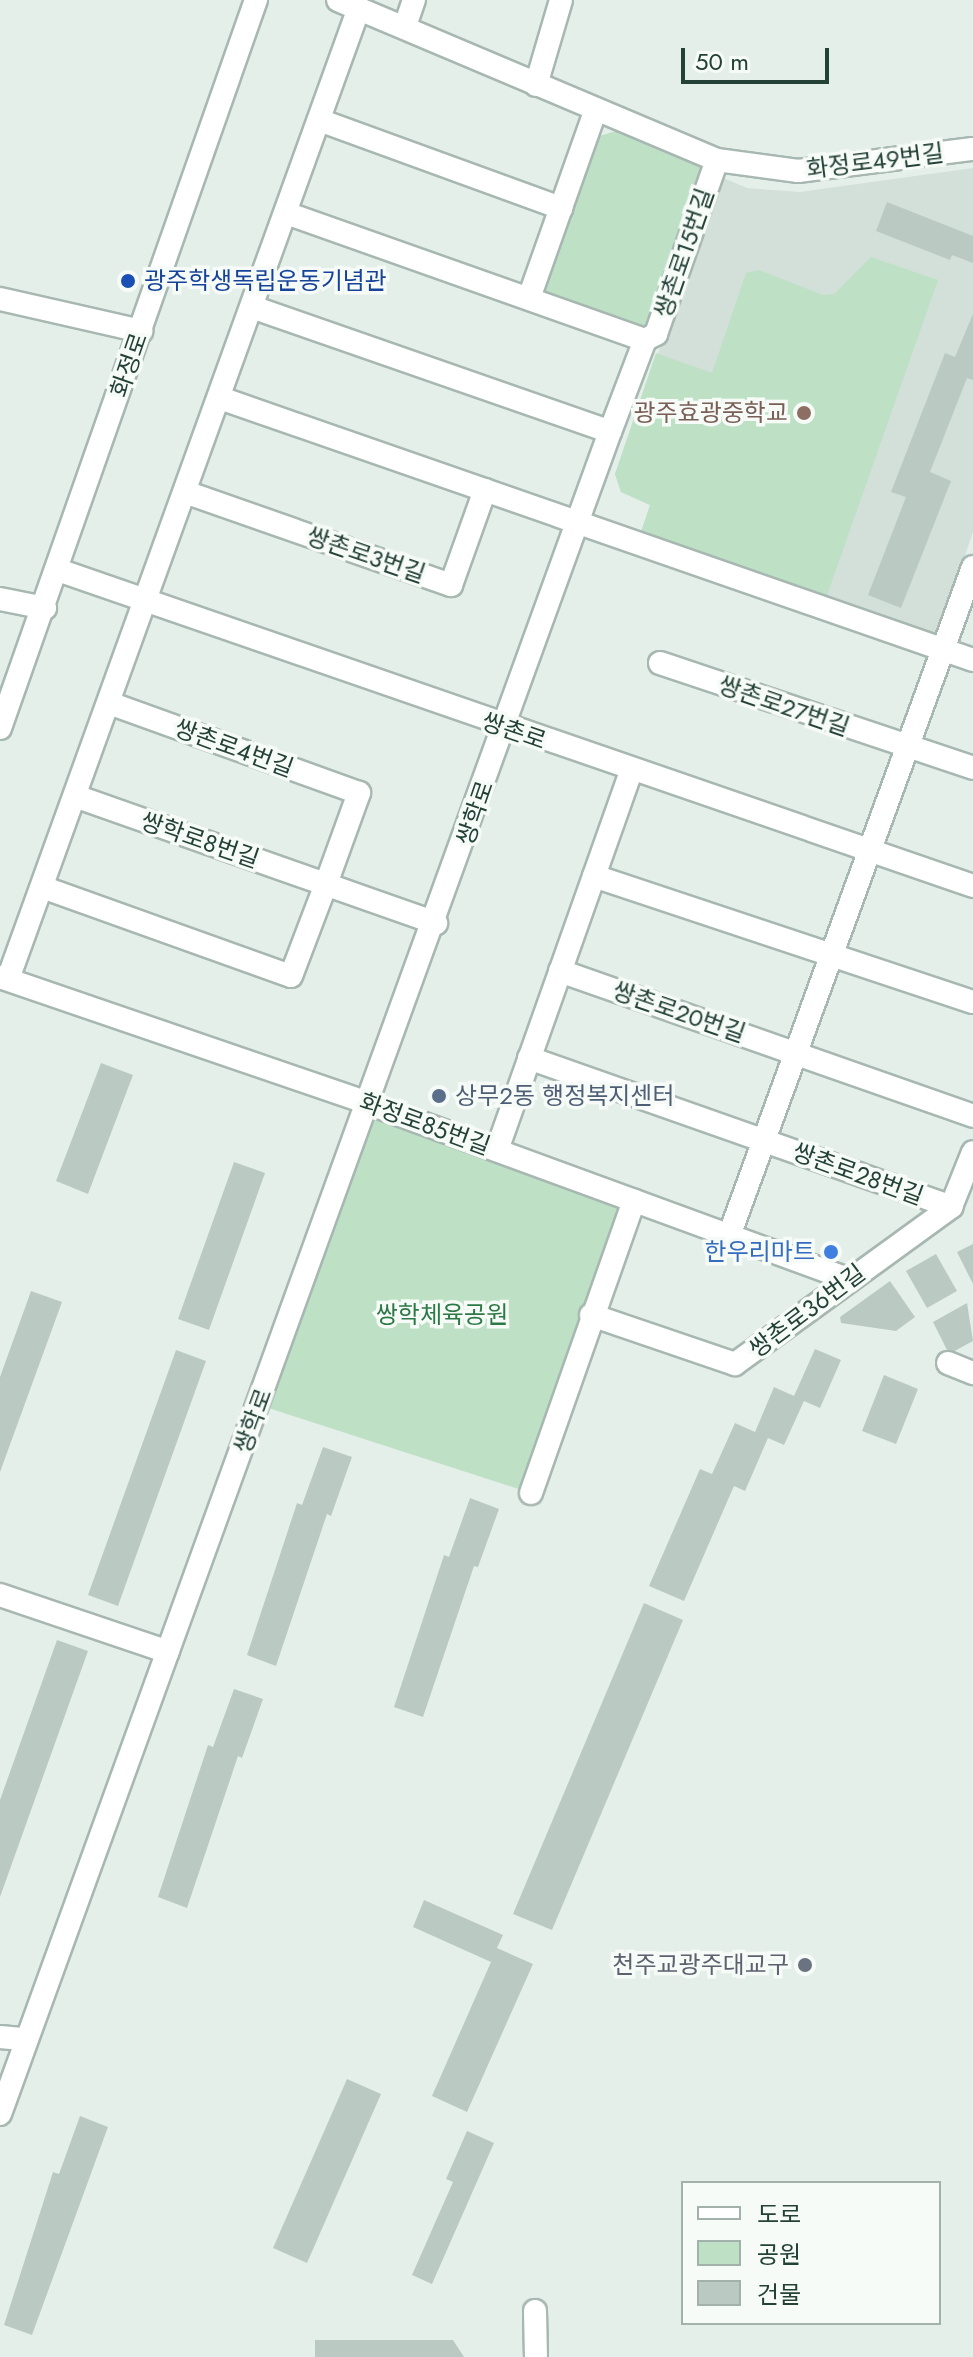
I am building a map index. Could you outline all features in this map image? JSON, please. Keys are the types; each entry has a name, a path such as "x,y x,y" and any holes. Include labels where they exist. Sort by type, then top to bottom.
{"street":[{"name":"화정로","path":"0,728 45,608 256,0"},
{"name":"화정로49번길","path":"338,0 405,26 595,112 717,160 798,171 973,149"},
{"path":"405,26 414,0"},
{"path":"536,85 561,0"},
{"path":"4,978 42,887 359,8"},
{"path":"529,298 595,112"},
{"path":"319,120 561,208"},
{"name":"쌍촌로15번길","path":"505,728 610,432 645,340 656,334 717,160"},
{"path":"286,213 645,340"},
{"path":"0,299 141,331"},
{"path":"252,307 610,432"},
{"path":"220,398 579,520 973,660"},
{"name":"쌍촌로3번길","path":"185,492 451,585 485,490"},
{"path":"872,853 973,567"},
{"name":"쌍촌로","path":"58,570 505,728 973,886"},
{"path":"0,599 45,608"},
{"name":"쌍촌로27번길","path":"660,663 909,750 973,768"},
{"name":"쌍촌로4번길","path":"109,703 359,793 326,884"},
{"name":"쌍학로","path":"0,2114 505,728"},
{"path":"497,1150 631,771"},
{"name":"쌍학로8번길","path":"75,796 436,923"},
{"name":"쌍촌로28번길","path":"729,1236 872,853"},
{"path":"594,876 831,958 973,1002"},
{"path":"42,887 291,976 326,884"},
{"name":"쌍촌로20번길","path":"560,971 798,1052"},
{"name":"화정로85번길","path":"4,978 370,1104 848,1279"},
{"path":"798,1052 973,1116"},
{"path":"529,1058 765,1141"},
{"name":"쌍촌로28번길","path":"765,1141 951,1207"},
{"path":"951,1207 973,1152"},
{"path":"531,1493 591,1315 634,1201"},
{"name":"쌍촌로36번길","path":"591,1315 735,1364 951,1207"},
{"path":"948,1363 973,1373"},
{"path":"0,1595 168,1652"},
{"path":"0,2037 25,2039"},
{"path":"535,2311 536,2357"}],"shaded area":[{"name":"광주효광중학교","path":"973,168 973,532 936,639 640,535 650,505 621,492 615,474 721,177 747,188 800,192"}],"green space":[{"path":"616,131 709,169 649,333 543,295 539,285 593,138"},
{"path":"871,257 938,280 825,601 640,535 650,505 621,492 615,474 656,353 712,373 746,273 759,270 823,295 834,294"},
{"name":"쌍학체육공원","path":"370,1104 634,1201 531,1493 259,1405"}],"building":[{"path":"887,202 973,236 973,263 952,255 950,260 876,231"},
{"path":"973,314 973,380 967,378 930,472 951,481 901,608 868,595 906,497 891,492 945,353 955,357"},
{"path":"101,1063 133,1075 88,1194 56,1181"},
{"path":"234,1162 265,1173 209,1330 178,1319"},
{"path":"973,1244 973,1284 957,1252"},
{"path":"936,1254 957,1291 927,1308 906,1271"},
{"path":"890,1281 915,1317 896,1331 841,1323 840,1317"},
{"path":"31,1291 62,1302 0,1472 0,1377"},
{"path":"967,1303 973,1341 949,1354 933,1322"},
{"path":"815,1349 841,1360 820,1408 804,1401 784,1445 768,1438 745,1491 734,1486 684,1601 649,1586 700,1469 712,1474 735,1423 755,1432 774,1387 794,1396"},
{"path":"176,1350 206,1361 118,1606 88,1595"},
{"path":"884,1375 918,1389 896,1444 862,1431"},
{"path":"323,1447 352,1457 331,1516 327,1514 276,1666 247,1655 297,1503 302,1505"},
{"path":"470,1498 499,1509 478,1567 474,1566 423,1717 394,1707 444,1555 449,1557"},
{"path":"644,1603 683,1620 552,1930 513,1914"},
{"path":"57,1640 88,1651 0,1897 0,1800"},
{"path":"234,1689 263,1699 242,1758 238,1756 187,1908 158,1897 208,1745 213,1747"},
{"path":"424,1900 503,1935 497,1948 533,1964 467,2112 432,2096 491,1962 413,1927"},
{"path":"347,2079 381,2094 307,2263 273,2248"},
{"path":"80,2116 108,2127 32,2335 4,2325 53,2172 59,2174"},
{"path":"467,2131 494,2143 432,2284 412,2275 453,2182 446,2179"},
{"path":"315,2340 453,2340 464,2357 315,2357"}],"place":[{"name":"광주학생독립운동기념관","path":"128,281"},
{"name":"광주효광중학교","path":"804,413"},
{"name":"상무2동 행정복지센터","path":"439,1096"},
{"name":"한우리마트","path":"831,1252"},
{"name":"천주교광주대교구","path":"805,1965"}]}
